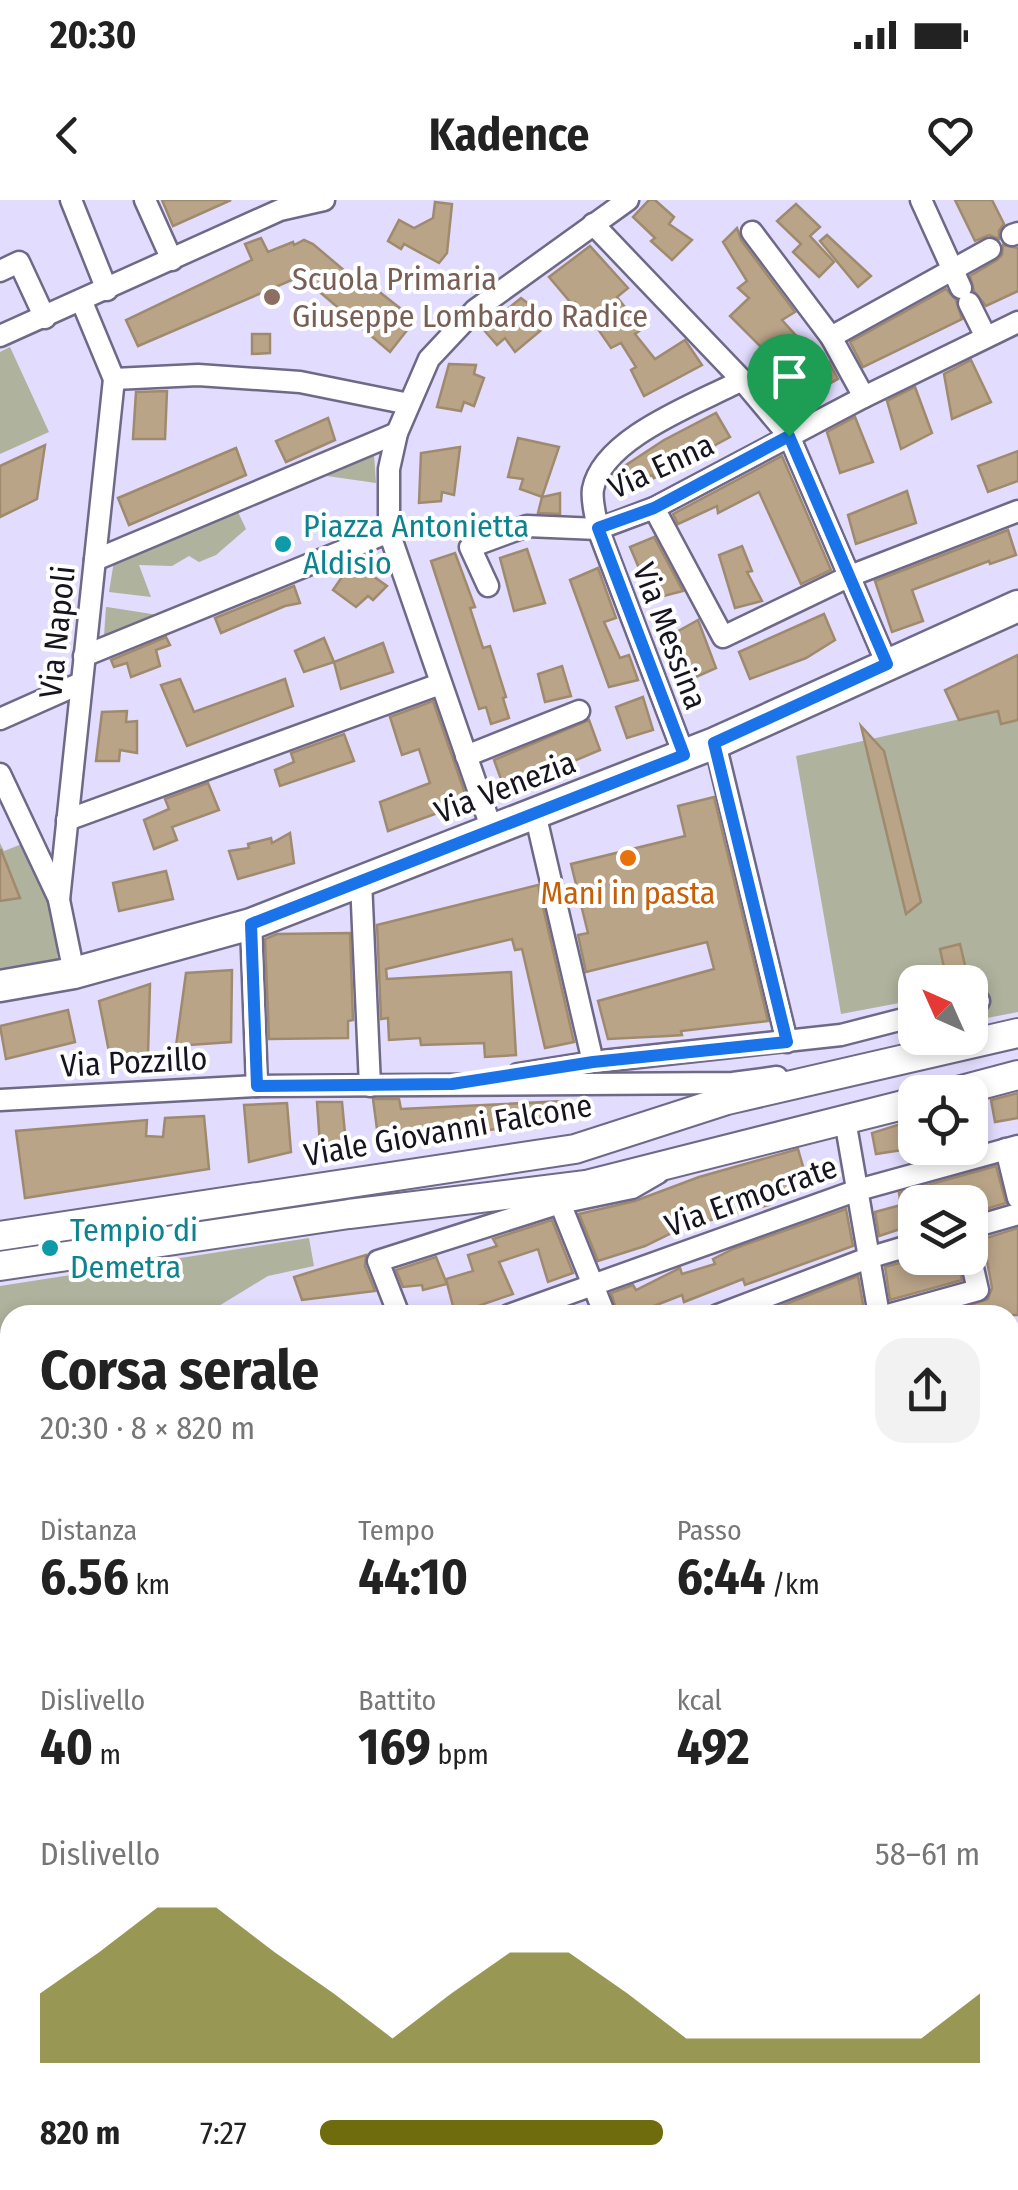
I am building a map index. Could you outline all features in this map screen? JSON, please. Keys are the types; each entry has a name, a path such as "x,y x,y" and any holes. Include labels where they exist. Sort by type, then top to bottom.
{"main road":[{"name":"Via Venezia","path":"0,986 74,973 251,924 714,743 1018,606"}],"street":[{"path":"71,200 106,290"},
{"path":"145,200 172,260"},
{"path":"0,336 280,210 324,200"},
{"path":"492,830 389,532 390,469 397,433 429,359 474,310 628,200"},
{"path":"922,200 986,337"},
{"path":"593,224 742,380 789,436 887,664"},
{"path":"752,232 831,337 864,397"},
{"path":"831,337 961,287 990,249"},
{"path":"0,271 20,262 45,318"},
{"name":"Via Napoli","path":"74,973 59,900 114,379 82,302"},
{"name":"Via Enna","path":"598,528 654,508 864,397 1018,322"},
{"path":"114,379 198,375 300,382 409,404"},
{"name":"Via Messina","path":"684,755 598,528 593,490 606,460 636,435 742,380"},
{"path":"94,560 397,433"},
{"path":"654,508 723,637 850,576 1018,512"},
{"path":"488,586 470,547 527,526 598,528"},
{"path":"84,656 389,532"},
{"path":"0,718 81,684"},
{"path":"67,820 440,684"},
{"path":"466,756 578,710"},
{"path":"714,743 787,1042"},
{"path":"0,774 59,900"},
{"path":"536,813 593,1062"},
{"path":"360,881 370,1086"},
{"path":"251,924 257,1086"},
{"name":"Via Pozzillo","path":"452,1084 593,1062 841,1035 898,1020"},
{"name":"Viale Giovanni Falcone","path":"0,1236 575,1150 727,1100 1018,1033"},
{"name":"Via Pozzillo","path":"0,1100 257,1086 733,1083 854,1070"},
{"path":"988,1083 1018,1075"},
{"name":"Viale Giovanni Falcone","path":"0,1266 350,1214 586,1185 898,1106"},
{"path":"845,1120 877,1305"},
{"path":"1012,1147 1018,1198"},
{"name":"Via Ermocrate","path":"536,1305 858,1190 1012,1147"},
{"path":"395,1305 378,1261 560,1203 632,1188 676,1162"},
{"path":"560,1203 602,1305"},
{"path":"988,1223 1018,1214"},
{"path":"744,1305 898,1249"},
{"path":"924,1305 978,1290 975,1275"}],"green space":[{"path":"10,347 49,432 0,454 0,352"},
{"path":"374,455 376,483 320,475"},
{"path":"238,512 246,529 216,555 199,562 189,556 172,566 139,565 151,597 109,592 114,561"},
{"path":"107,607 158,615 104,636"},
{"path":"1018,706 1018,1012 988,1018 988,965 898,965 898,1003 841,1014 796,756"},
{"path":"0,843 4,851 22,844 52,912 58,959 0,969"},
{"path":"309,1238 314,1266 268,1276 220,1305 0,1305 0,1286"}],"building":[{"path":"162,200 231,200 173,226"},
{"path":"649,200 655,200 674,217 669,224 692,240 672,260 633,217"},
{"path":"955,200 992,200 1004,224 999,239 989,235 975,241"},
{"path":"435,202 452,204 447,253 439,263 404,244 401,249 388,241 399,220 414,228 433,218"},
{"path":"796,204 820,227 810,236 834,262 819,277 793,252 801,244 777,221"},
{"path":"737,228 741,240 795,312 782,320 799,339 787,350 808,377 829,362 838,379 818,390 821,394 814,400 730,316 749,298 738,288 747,281 723,242"},
{"path":"827,235 871,276 858,287 820,241"},
{"path":"261,238 268,252 304,240 313,244 359,283 363,279 415,320 390,352 301,276 138,346 126,320 252,260 245,244"},
{"path":"1003,245 1018,248 1018,291 986,306 974,291 970,276 997,260"},
{"path":"590,246 628,288 617,297 642,329 635,334 655,359 685,340 702,365 644,396 631,370 636,367 621,343 611,348 591,319 549,277"},
{"path":"946,289 956,300 962,319 863,367 850,342"},
{"path":"521,298 539,312 535,316 545,327 515,352 505,338 497,345 483,329"},
{"path":"252,334 270,334 270,353 252,354"},
{"path":"971,360 991,402 952,419 944,374"},
{"path":"449,364 476,365 474,374 484,378 474,406 464,402 461,411 437,407"},
{"path":"915,387 932,433 901,449 887,401"},
{"path":"167,391 165,439 133,439 136,392"},
{"path":"716,413 730,437 654,478 652,475 628,486 620,469"},
{"path":"855,417 873,462 840,473 827,432"},
{"path":"328,418 335,440 286,462 276,441"},
{"path":"518,438 559,447 542,497 520,489 523,479 508,477"},
{"path":"45,445 37,499 0,517 0,466"},
{"path":"460,447 454,495 442,492 441,501 419,503 421,453"},
{"path":"236,448 246,475 129,525 118,498"},
{"path":"1018,451 1018,481 988,492 978,466"},
{"path":"782,456 831,570 801,584 759,492 718,513 717,506 678,524 673,514"},
{"path":"907,491 916,523 856,544 848,515"},
{"path":"560,493 560,514 538,513 542,497"},
{"path":"1008,530 1016,555 912,590 923,621 892,632 875,581"},
{"path":"654,537 683,591 652,599 630,547"},
{"path":"742,546 752,571 747,572 762,601 735,608 719,555"},
{"path":"527,549 545,603 514,611 500,558"},
{"path":"455,553 475,607 470,608 483,648 490,646 506,697 503,698 509,718 491,724 486,707 479,709 431,561"},
{"path":"353,562 387,586 373,600 368,596 356,607 333,590 342,577 332,570"},
{"path":"598,568 616,618 604,622 620,658 629,655 638,680 609,687 570,580"},
{"path":"294,586 300,603 221,633 215,618"},
{"path":"824,614 835,640 806,658 750,679 739,652"},
{"path":"698,620 716,668 676,686 666,638"},
{"path":"166,637 170,645 156,650 160,666 131,677 127,663 114,667 111,660"},
{"path":"324,638 334,662 304,672 295,651"},
{"path":"383,643 393,672 341,689 334,662"},
{"path":"1018,655 1018,720 1001,724 998,711 959,720 945,690"},
{"path":"562,666 571,696 545,702 538,674"},
{"path":"180,679 194,712 285,679 293,706 187,746 161,685"},
{"path":"643,697 653,730 627,738 616,707"},
{"path":"433,701 468,802 388,831 380,802 430,783 419,749 402,755 390,717"},
{"path":"127,711 126,722 137,721 137,753 120,750 119,761 96,761 102,712"},
{"path":"589,720 600,750 505,790 494,760"},
{"path":"861,726 884,751 921,902 906,914"},
{"path":"344,734 354,761 280,786 275,770 294,762 291,753"},
{"path":"208,783 219,810 172,827 177,840 154,849 144,820 169,809 165,799"},
{"path":"714,797 768,1021 681,1031 682,1035 608,1039 598,1001 714,969 707,942 586,972 578,935 588,933 571,864 685,836 678,806"},
{"path":"290,833 294,863 238,879 229,851 249,848 248,844 271,838 272,843"},
{"path":"1,850 20,898 0,901"},
{"path":"166,871 173,899 119,911 113,883"},
{"path":"538,885 574,1042 545,1048 522,949 515,950 512,939 386,969 387,979 511,972 516,1055 485,1057 484,1043 421,1045 420,1038 389,1040 388,1018 381,1019 377,925"},
{"path":"350,933 353,1020 348,1021 348,1038 269,1039 265,939 277,934"},
{"path":"960,944 965,965 943,965 940,949"},
{"path":"232,970 231,1042 176,1046 186,973"},
{"path":"150,984 148,1054 111,1062 99,1001"},
{"path":"68,1010 75,1042 6,1059 0,1026"},
{"path":"1018,1093 1018,1118 995,1122 991,1100"},
{"path":"373,1099 399,1099 401,1109 564,1101 574,1103 577,1110 566,1120 379,1144"},
{"path":"317,1102 342,1102 346,1144 320,1145"},
{"path":"287,1103 291,1152 249,1162 244,1105"},
{"path":"204,1116 209,1169 25,1198 16,1131 147,1120 146,1136 163,1137 165,1118"},
{"path":"898,1125 898,1151 876,1154 872,1133"},
{"path":"798,1149 808,1184 766,1197 769,1205 684,1227 645,1246 598,1261 579,1214 635,1201 699,1177"},
{"path":"996,1166 1006,1203 988,1208 988,1185 928,1185"},
{"path":"898,1206 898,1230 879,1236 875,1212"},
{"path":"846,1209 853,1246 745,1285 743,1279 684,1302 682,1295 656,1305 615,1305 611,1293 633,1285 636,1290 680,1268 682,1274 715,1264 713,1259"},
{"path":"552,1220 573,1273 548,1282 538,1249 499,1262 513,1294 481,1305 453,1305 446,1279 473,1271 468,1255 497,1246 493,1239"},
{"path":"1018,1228 1018,1305 970,1305 988,1299 992,1288 988,1237"},
{"path":"366,1255 365,1266 375,1291 302,1300 294,1277"},
{"path":"436,1257 447,1284 423,1290 422,1285 403,1287 396,1270"},
{"path":"898,1263 898,1275 961,1275 962,1280 890,1300 885,1267"},
{"path":"858,1276 863,1305 783,1305"}],"place":[{"name":"Scuola Primaria Giuseppe Lombardo Radice","path":"272,297"},
{"name":"Piazza Antonietta Aldisio","path":"283,544"},
{"name":"Mani in pasta","path":"628,858"},
{"name":"Tempio di Demetra","path":"50,1248"}],"route":[{"path":"789,436 887,664 714,743 787,1042 593,1062 452,1084 257,1086 251,924 684,755 598,528 654,508 789,436"}]}
